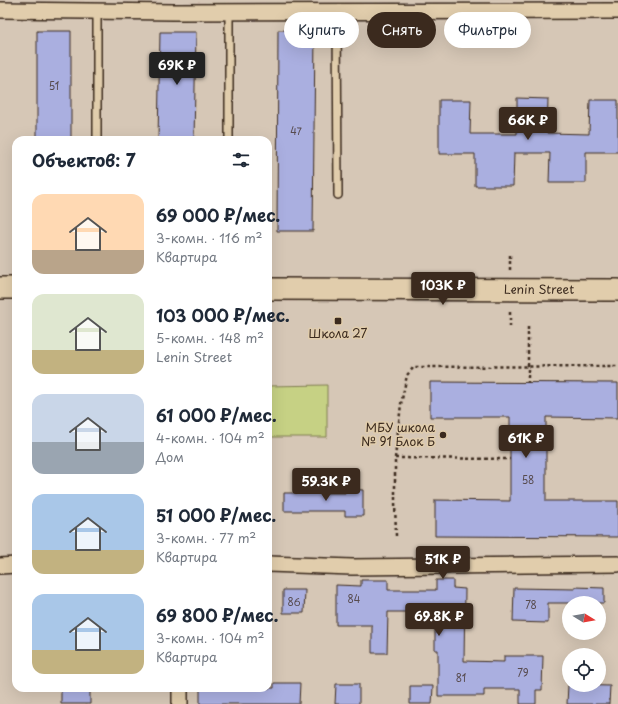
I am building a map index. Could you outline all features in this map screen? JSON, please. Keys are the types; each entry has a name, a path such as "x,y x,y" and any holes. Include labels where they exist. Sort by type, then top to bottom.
{"main road":[{"path":"0,288 12,288"},
{"name":"Lenin Street","path":"272,289 618,290"}],"street":[{"path":"0,10 97,11 174,6 230,12 284,12"},
{"path":"337,12 618,11"},
{"path":"272,564 352,567 618,564"},
{"path":"0,566 12,565"},
{"path":"180,692 180,704"}],"lane":[{"path":"97,11 97,136"},
{"path":"229,136 230,12"},
{"path":"337,48 338,195"}],"path":[{"path":"510,253 510,272"},
{"path":"510,308 510,327"},
{"path":"528,327 528,383"},
{"path":"396,536 395,458 401,404 407,375 414,366 618,366"},
{"path":"395,458 510,459"}],"green space":[{"path":"327,385 327,437 272,437 272,386"}],"building":[{"path":"278,30 284,30 284,48 315,48 313,231 277,231"},
{"path":"37,31 71,31 71,136 37,136"},
{"path":"160,32 196,32 194,136 158,136"},
{"path":"517,98 548,99 547,133 589,134 590,100 618,100 618,152 586,152 586,183 549,183 550,153 514,153 513,186 475,186 475,154 439,154 439,100 471,100 470,134 517,134"},
{"path":"430,382 618,383 618,418 546,417 546,501 618,501 618,537 435,536 435,500 510,501 510,417 430,417"},
{"path":"345,489 363,490 363,516 345,516 345,511 284,511 284,493 345,493"},
{"path":"361,580 388,580 388,590 436,590 436,580 453,580 453,588 465,589 464,661 504,662 504,656 543,656 542,690 536,690 536,704 520,704 520,689 484,689 484,696 438,696 438,650 435,650 435,612 388,612 387,653 372,653 372,625 336,625 336,585 361,586"},
{"path":"575,587 604,588 604,596 562,596 562,603 548,603 548,623 513,622 514,588 575,589"},
{"path":"283,590 305,590 304,613 283,613"},
{"path":"274,683 300,683 299,704 200,704 200,692 272,692 272,688 274,688"},
{"path":"336,684 359,684 359,704 335,704"},
{"path":"410,686 433,686 432,704 410,704"},
{"path":"606,686 610,686 609,704 567,704 568,692 606,692"},
{"path":"61,692 90,692 90,704 61,704"}],"place":[{"name":"Школа 27","path":"338,321"},
{"name":"МБУ школа № 91 Блок Б","path":"443,435"}]}
